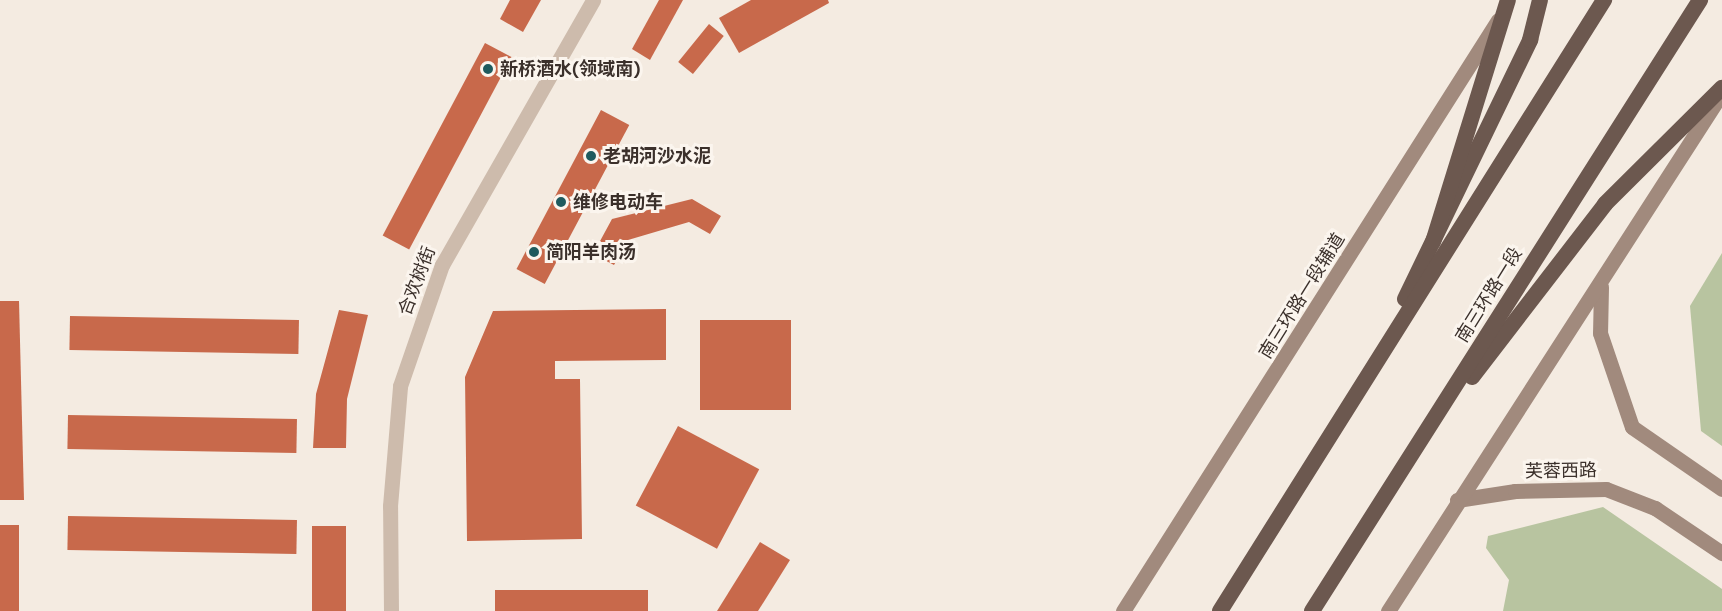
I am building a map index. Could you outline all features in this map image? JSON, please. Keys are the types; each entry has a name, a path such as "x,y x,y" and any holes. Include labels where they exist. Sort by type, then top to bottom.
{"highway":[{"path":"1433,242 1509,0"},
{"path":"1364,381 1530,40 1540,0"},
{"path":"1220,611 1604,0"},
{"name":"南三环路一段","path":"1312,611 1700,0"},
{"path":"1409,458 1605,204 1722,88"}],"main road":[{"name":"南三环路一段辅道","path":"1123,611 1509,0"},
{"path":"1388,611 1457,500 1601,286 1722,93"},
{"path":"1601,286 1600,333 1632,427 1722,489"},
{"name":"芙蓉西路","path":"1457,500 1515,491 1606,489 1655,508 1722,553"}],"street":[{"name":"合欢树街","path":"391,611 390,506 400,386 441,265 593,0"}],"green space":[{"path":"1722,253 1722,446 1701,431 1690,306"},
{"path":"1603,507 1722,589 1722,611 1503,611 1509,580 1486,548 1488,536"}],"building":[{"path":"510,0 541,0 523,32 500,19"},
{"path":"659,0 683,0 650,60 632,49"},
{"path":"751,0 828,0 829,3 739,53 719,18"},
{"path":"709,24 724,36 693,74 678,62"},
{"path":"485,43 511,57 409,250 383,235"},
{"path":"601,110 629,125 545,284 516,269"},
{"path":"692,199 721,216 710,234 689,222 628,240 614,265 593,254 612,219"},
{"path":"0,301 19,301 24,500 0,500"},
{"path":"666,309 666,360 555,361 555,379 580,379 582,539 467,541 465,377 493,311"},
{"path":"339,310 368,315 347,399 346,448 313,448 316,394"},
{"path":"70,316 299,320 298,354 69,350"},
{"path":"700,320 791,320 791,410 700,410"},
{"path":"68,415 297,419 296,453 67,449"},
{"path":"678,426 759,469 717,549 636,505"},
{"path":"68,516 297,520 296,554 67,550"},
{"path":"0,525 19,525 19,611 0,611"},
{"path":"312,526 346,526 346,611 312,611"},
{"path":"760,542 790,560 758,611 717,611"},
{"path":"495,590 648,590 648,611 495,611"}],"place":[{"name":"新桥酒水(领域南)","path":"488,69"},
{"name":"老胡河沙水泥","path":"591,156"},
{"name":"维修电动车","path":"561,202"},
{"name":"简阳羊肉汤","path":"534,252"}]}
